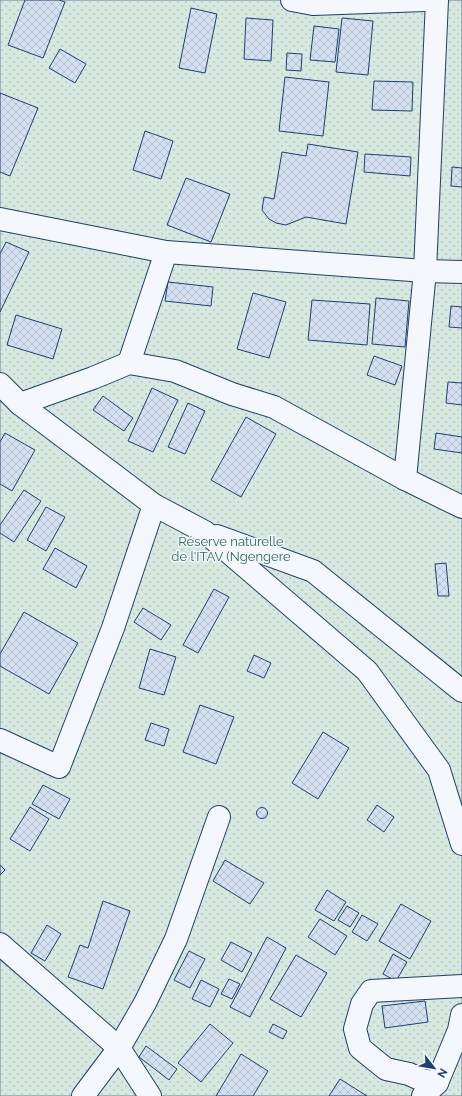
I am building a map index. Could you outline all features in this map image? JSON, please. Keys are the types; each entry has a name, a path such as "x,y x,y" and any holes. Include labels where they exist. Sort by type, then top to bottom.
{"street":[{"path":"292,0 313,4 425,0"},
{"path":"405,479 425,271 437,0"},
{"path":"0,219 166,252 425,271 462,272"},
{"path":"129,363 166,252"},
{"path":"20,404 129,363 175,370 232,394 274,407 405,479 462,507"},
{"path":"0,384 20,404 154,505 205,532 313,571 462,691"},
{"path":"0,740 59,767 113,628 154,505"},
{"path":"205,532 367,671 439,770 462,844"},
{"path":"83,1096 119,1048 146,1003 176,939 219,817"},
{"path":"0,944 119,1048 150,1096"},
{"path":"462,986 371,990 362,1004 355,1029 360,1048 386,1069 409,1074 422,1080 430,1089 459,1030 462,1015"}],"green space":[{"name":"Réserve naturelle de l'ITAV (Ngengere","path":"0,0 462,0 462,1096 0,1096"}],"building":[{"path":"25,0 59,0 65,2 43,58 8,45"},
{"path":"191,8 217,14 205,73 179,68"},
{"path":"246,18 273,20 271,61 244,59"},
{"path":"342,18 373,21 368,75 336,72"},
{"path":"314,26 339,29 335,62 310,60"},
{"path":"60,49 86,64 75,83 49,68"},
{"path":"287,53 302,54 301,71 286,70"},
{"path":"285,77 329,82 323,136 279,131"},
{"path":"374,81 413,82 412,111 372,110"},
{"path":"0,93 38,108 10,176 0,172"},
{"path":"145,131 173,141 161,179 133,170"},
{"path":"308,144 358,152 346,224 306,217 286,225 276,223 269,219 262,210 264,197 274,199 282,152 306,156"},
{"path":"365,154 411,157 410,176 364,172"},
{"path":"452,167 462,168 462,187 451,186"},
{"path":"186,178 230,194 211,242 167,225"},
{"path":"6,242 29,252 0,312 0,254"},
{"path":"168,282 213,287 211,306 165,301"},
{"path":"253,293 286,302 269,358 237,349"},
{"path":"376,298 409,301 405,347 372,344"},
{"path":"312,300 370,304 367,345 308,340"},
{"path":"451,306 462,307 462,328 449,327"},
{"path":"16,315 62,329 53,359 7,345"},
{"path":"374,356 402,366 395,385 367,375"},
{"path":"448,382 462,383 462,405 446,403"},
{"path":"152,388 178,400 153,452 128,441"},
{"path":"103,396 133,418 124,431 93,410"},
{"path":"188,403 205,411 185,454 168,447"},
{"path":"246,417 276,434 241,497 211,480"},
{"path":"5,433 35,450 12,491 0,484 0,442"},
{"path":"436,433 462,437 462,453 434,449"},
{"path":"24,490 41,501 14,542 0,533 0,525"},
{"path":"46,507 65,517 46,551 27,540"},
{"path":"55,548 87,566 76,588 43,569"},
{"path":"446,563 449,596 438,596 435,564"},
{"path":"214,589 229,597 198,653 183,645"},
{"path":"143,608 171,625 161,640 134,622"},
{"path":"24,612 78,643 49,694 0,666 0,654"},
{"path":"150,649 176,657 164,695 139,688"},
{"path":"254,655 271,663 264,678 247,671"},
{"path":"200,705 234,717 216,764 183,752"},
{"path":"151,723 169,729 164,746 145,740"},
{"path":"323,732 349,748 318,799 292,783"},
{"path":"43,785 70,799 59,819 32,804"},
{"path":"377,805 394,817 384,832 367,820"},
{"path":"30,807 49,819 30,851 10,839"},
{"path":"262,807 266,809 268,813 266,817 262,819 258,817 256,813 258,809"},
{"path":"225,860 264,883 250,904 213,881"},
{"path":"0,865 5,870 0,875"},
{"path":"327,890 346,902 334,921 315,910"},
{"path":"103,901 130,911 103,989 68,977 80,945 88,948"},
{"path":"401,904 431,921 410,959 379,941"},
{"path":"347,906 359,913 350,927 338,920"},
{"path":"362,915 378,924 367,941 352,932"},
{"path":"320,919 347,936 335,955 308,937"},
{"path":"47,925 61,934 45,961 31,953"},
{"path":"267,937 286,948 250,1017 230,1007"},
{"path":"231,942 252,953 242,972 221,960"},
{"path":"189,951 205,959 190,988 174,980"},
{"path":"393,954 407,962 396,981 383,974"},
{"path":"296,955 327,973 301,1017 270,999"},
{"path":"229,979 240,984 232,999 221,994"},
{"path":"201,980 219,989 210,1007 192,999"},
{"path":"425,1001 428,1022 385,1028 382,1006"},
{"path":"210,1024 233,1043 201,1082 178,1063"},
{"path":"273,1024 287,1031 283,1039 269,1032"},
{"path":"146,1046 177,1069 169,1080 139,1057"},
{"path":"241,1054 268,1071 253,1096 216,1096"},
{"path":"340,1079 367,1096 329,1096"}]}
